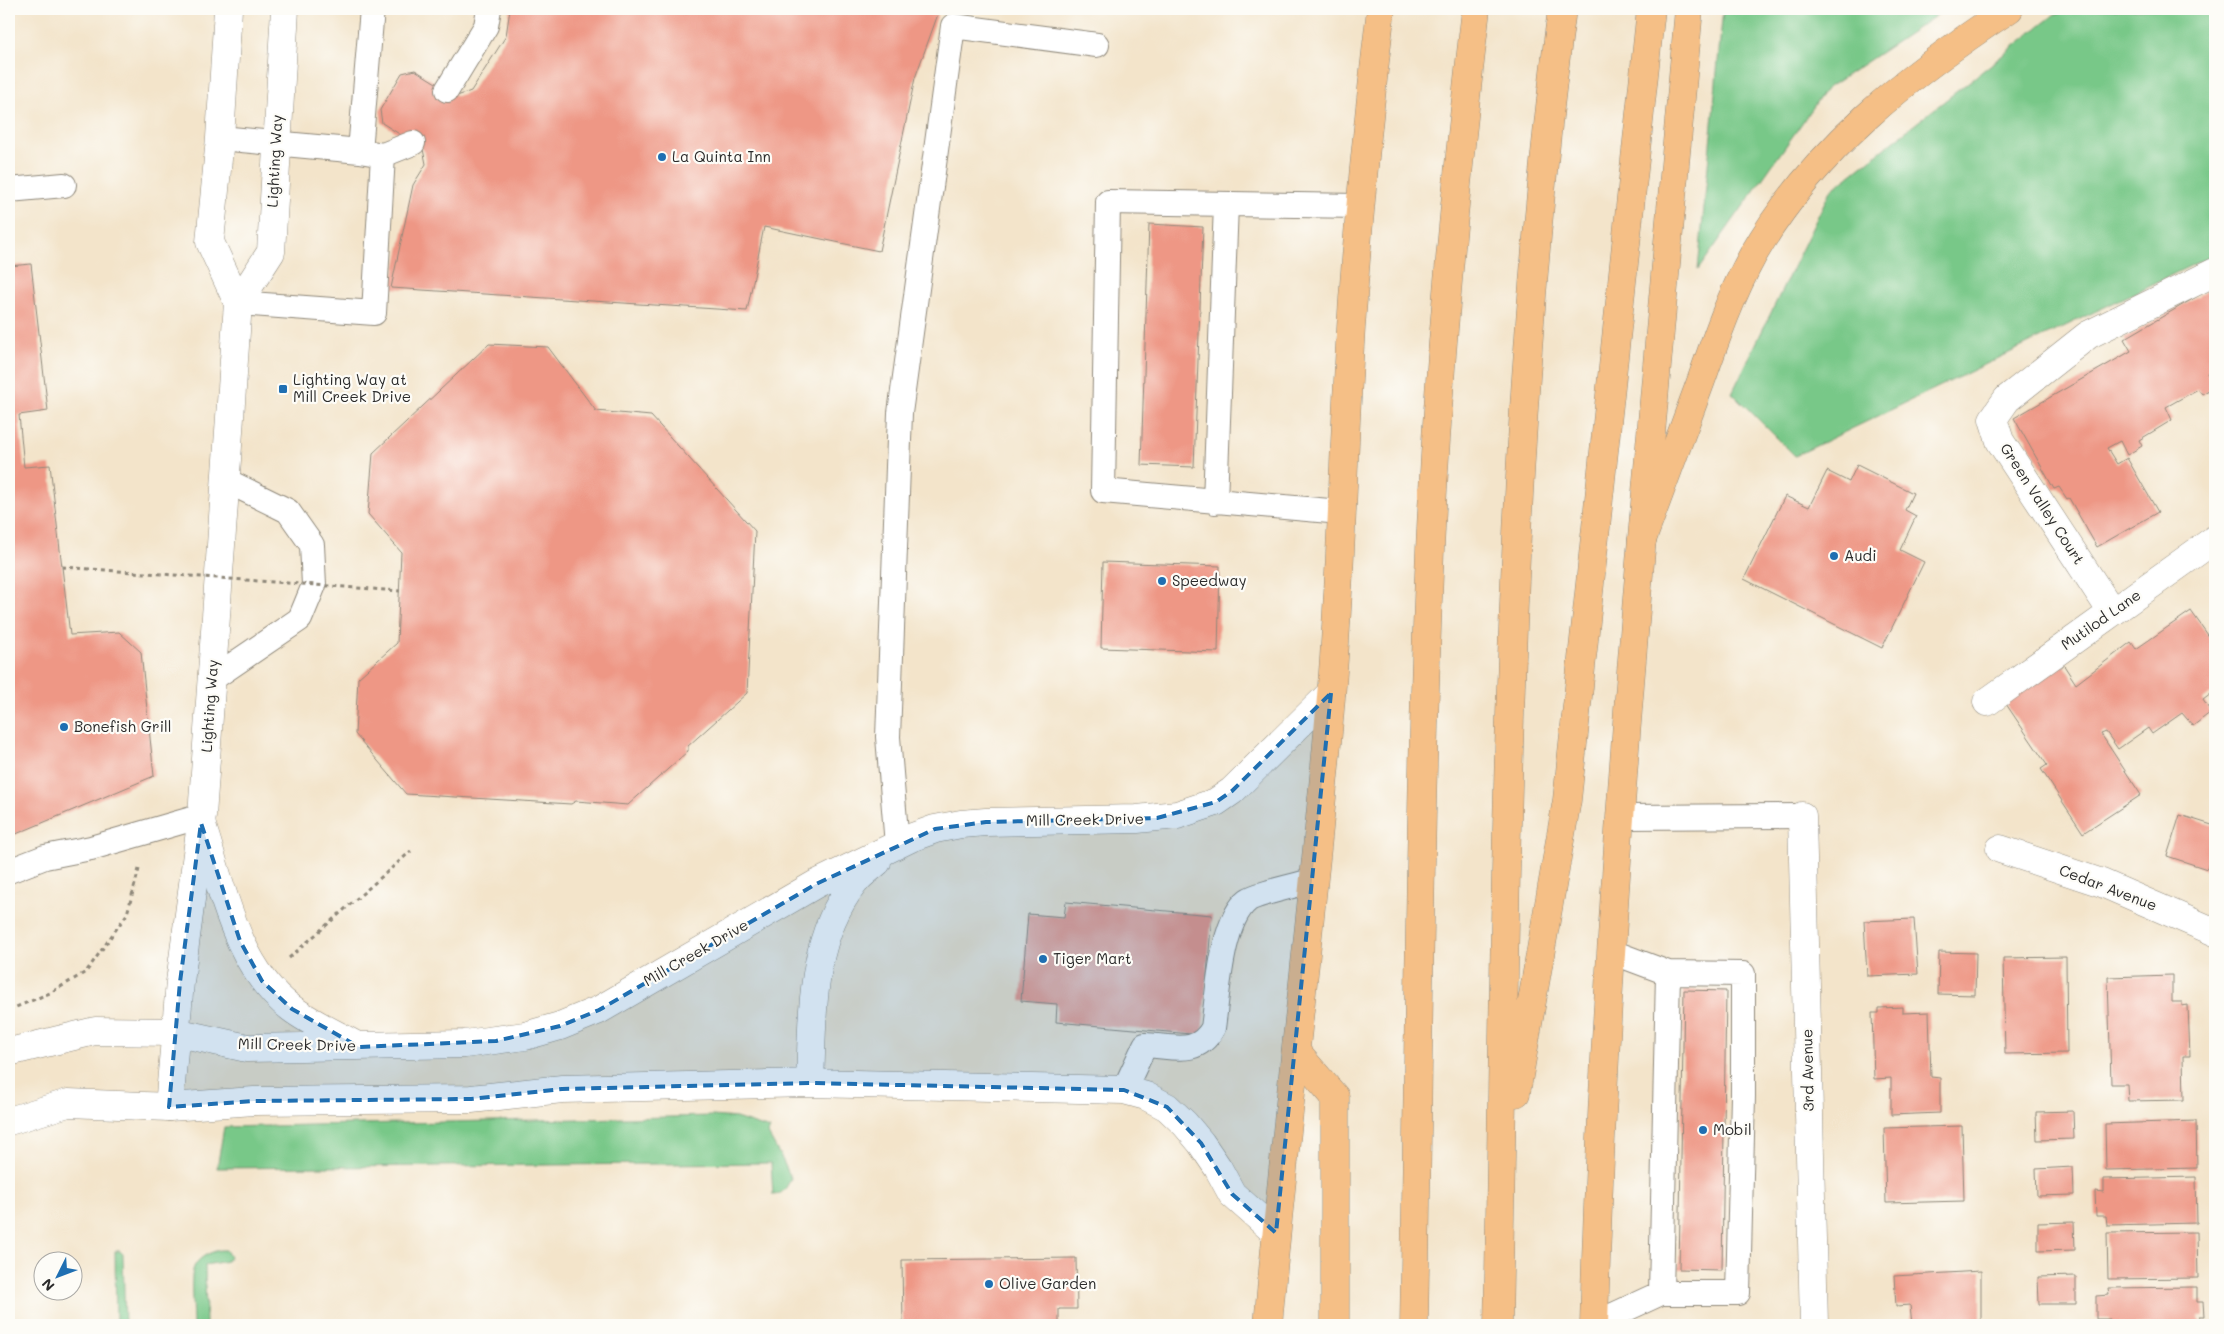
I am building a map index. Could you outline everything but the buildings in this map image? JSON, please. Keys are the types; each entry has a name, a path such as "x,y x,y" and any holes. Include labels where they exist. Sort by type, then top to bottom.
{"main road":[{"path":"1268,1325 1276,1233 1315,880 1331,693 1352,313 1360,206 1381,9"},
{"path":"1414,1325 1430,548 1444,330 1464,114 1476,9"},
{"path":"1498,1325 1510,672 1518,505 1538,220 1562,9"},
{"path":"1501,1178 1567,800 1651,9"},
{"path":"1594,1325 1599,1163 1621,817 1642,540 1689,9"},
{"path":"1642,540 1733,296 1754,254 1773,224 1821,162 1868,114 1945,53 2009,9"},
{"path":"1296,1052 1335,1097 1336,1325"}],"street":[{"name":"Lighting Way","path":"228,9 220,138 210,242 238,303"},
{"name":"Lighting Way","path":"169,1107 180,982 201,820 238,303 270,252 285,9"},
{"name":"Green Valley Court","path":"2112,612 2000,441 1993,419 2007,398 2088,335 2215,272"},
{"name":"Mutilod Lane","path":"1987,702 2215,539"},
{"name":"Mill Creek Drive","path":"9,1052 95,1031 176,1032 247,1048 466,1044 525,1036 560,1026 599,1010 816,884 896,845 935,829 961,824 1137,819 1177,815 1216,802 1232,791 1331,693"},
{"name":"3rd Avenue","path":"1802,816 1814,1325"},
{"path":"201,820 240,942 262,981 292,1009 359,1047"},
{"path":"810,1083 816,978 821,950 830,924 841,902 855,881 896,845"},
{"name":"Cedar Avenue","path":"2000,849 2102,883 2215,932"},
{"path":"9,1121 68,1103 169,1107 254,1101 471,1099 562,1089 810,1083 1124,1090 1146,1096 1173,1112 1205,1149 1232,1194 1276,1233"}],"lane":[{"path":"360,151 372,9"},
{"path":"447,90 486,26 489,9"},
{"path":"896,845 888,737 900,413 953,26 1098,45"},
{"path":"220,138 360,151 383,155 413,143"},
{"path":"238,303 374,313 383,155"},
{"path":"9,190 64,185"},
{"path":"1341,512 1104,491 1108,202 1360,206"},
{"path":"1215,502 1226,204"},
{"path":"212,679 300,619 314,585 312,545 288,511 225,480"},
{"path":"1621,817 1802,816"},
{"path":"16,868 45,857 91,848 201,820"},
{"path":"1124,1090 1145,1045 1194,1047 1206,1040 1213,1028 1226,939 1236,914 1249,899 1315,880"},
{"path":"1594,1325 1661,1293 1738,1293 1731,1261 1734,1049 1735,1009 1743,974 1668,973 1612,952"},
{"path":"1661,1293 1670,1260 1676,1006 1668,973"}],"path":[{"path":"62,567 400,592"},
{"path":"285,962 411,851"},
{"path":"9,1010 50,993 86,972 127,914 141,864"}],"highlighted area":[{"path":"1331,693 1276,1233 1232,1194 1201,1143 1167,1107 1124,1090 810,1083 562,1089 471,1099 254,1101 169,1107 180,982 201,823 240,941 262,981 292,1009 359,1047 496,1041 560,1026 599,1010 816,884 935,829 986,822 1157,818 1216,802 1232,791"}],"green space":[{"path":"1723,9 1946,9 1826,89 1698,270"},
{"path":"2077,9 2215,9 2215,254 1795,456 1732,393 1830,191 2055,14"},
{"path":"713,1116 736,1118 770,1129 768,1134 791,1178 782,1192 773,1195 771,1163 217,1168 224,1127"},
{"path":"220,1250 226,1250 230,1257 227,1261 205,1265 206,1325 193,1325 193,1270 200,1259"},
{"path":"115,1251 120,1251 123,1254 125,1325 116,1325"}],"place":[{"name":"La Quinta Inn","path":"662,157"},
{"name":"Lighting Way at Mill Creek Drive","path":"283,389"},
{"name":"Audi","path":"1834,556"},
{"name":"Speedway","path":"1162,581"},
{"name":"Bonefish Grill","path":"64,727"},
{"name":"Tiger Mart","path":"1043,959"},
{"name":"Mobil","path":"1703,1130"},
{"name":"Olive Garden","path":"989,1284"}]}
